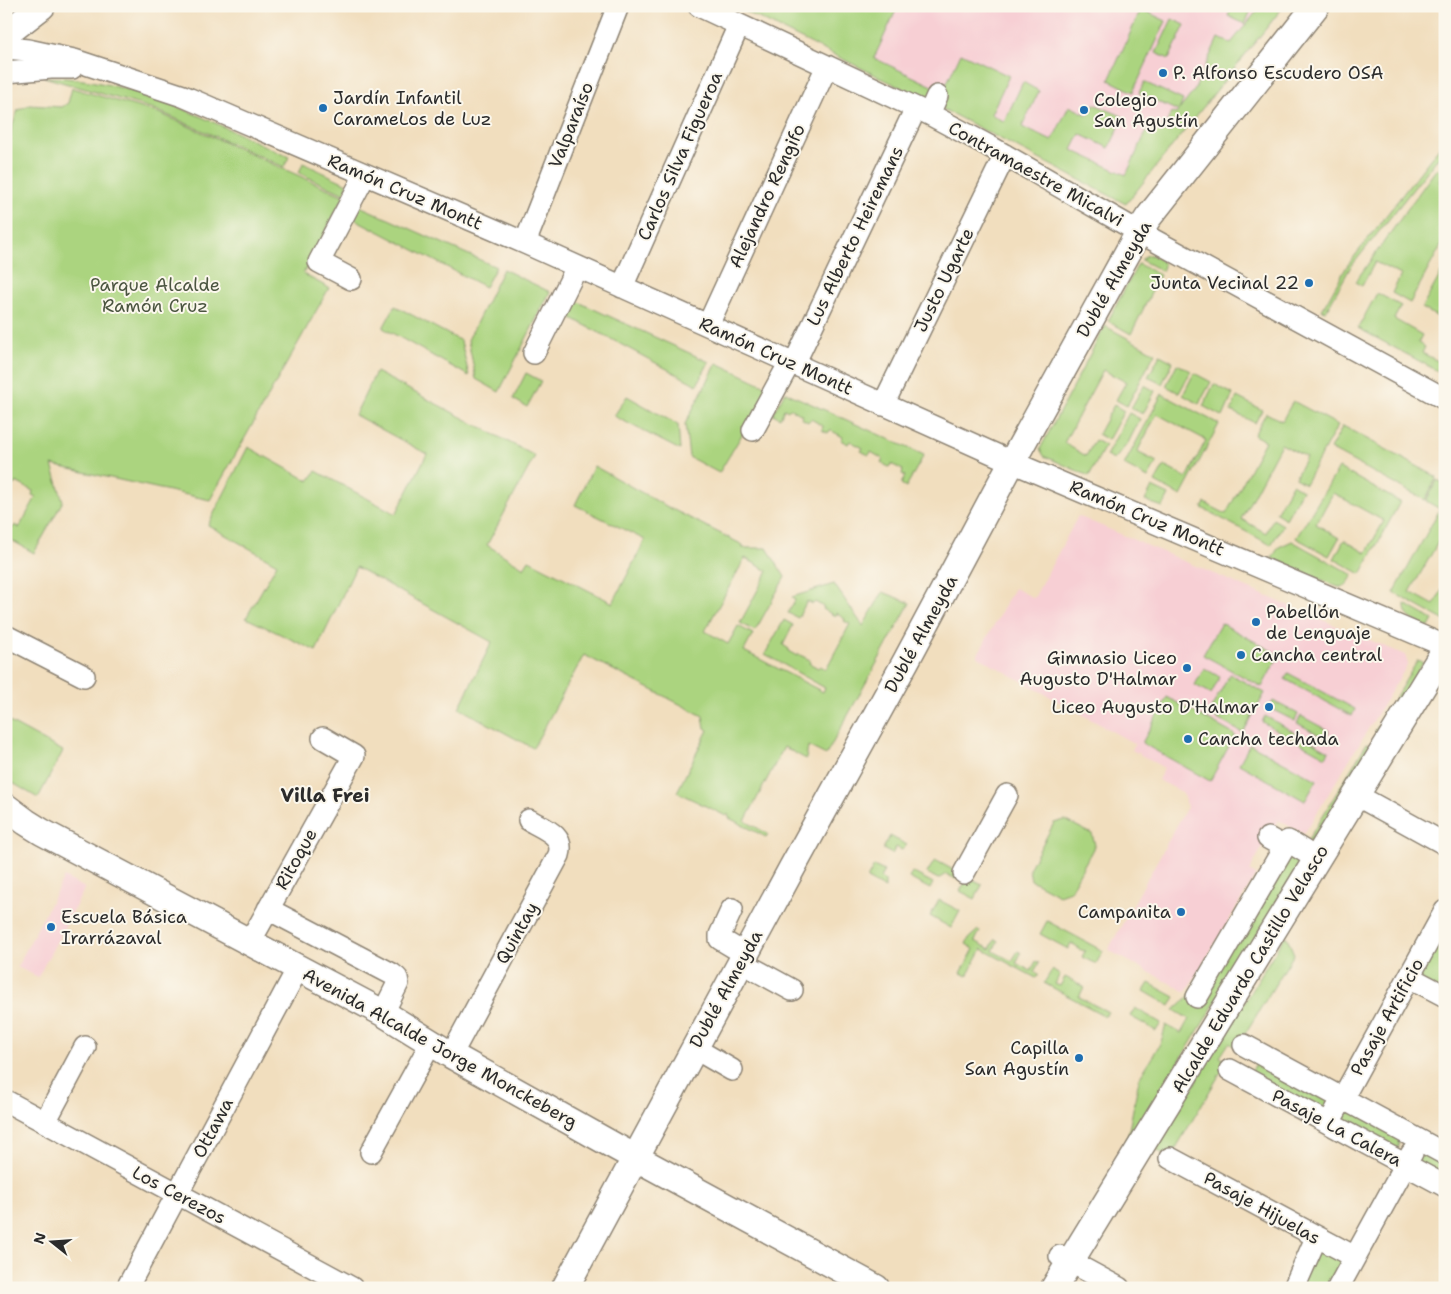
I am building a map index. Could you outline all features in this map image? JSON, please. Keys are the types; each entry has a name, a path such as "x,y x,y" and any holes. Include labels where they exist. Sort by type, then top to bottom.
{"main road":[{"path":"6,15 18,6"},
{"path":"6,34 42,6"},
{"name":"Dublé Almeyda","path":"564,1288 906,661 1012,462 1139,232 1148,218 1316,6"},
{"name":"Alcalde Eduardo Castillo Velasco","path":"1054,1288 1065,1258 1317,858 1445,648"},
{"name":"Avenida Alcalde Jorge Monckeberg","path":"6,807 42,832 382,1013 441,1049 635,1157 876,1288"}],"street":[{"name":"Valparaíso","path":"525,243 618,6"},
{"name":"Contramaestre Micalvi","path":"699,6 827,66 927,106 1005,155 1139,232 1445,399"},
{"name":"Carlos Silva Figueroa","path":"622,287 740,25"},
{"name":"Ramón Cruz Montt","path":"6,48 22,49 74,60 182,96 525,243 1012,462 1445,648"},
{"name":"Alejandro Rengifo","path":"708,326 827,66"},
{"name":"Ramón Cruz Montt","path":"6,72 51,68 104,71"},
{"name":"Lus Alberto Heiremans","path":"752,430 792,363 927,106"},
{"name":"Justo Ugarte","path":"883,404 1005,155"},
{"path":"351,279 319,262 365,175"},
{"path":"534,353 578,267"},
{"path":"6,636 84,676"},
{"name":"Ritoque","path":"250,942 354,756 323,738"},
{"path":"964,873 1007,795"},
{"path":"1356,795 1445,844"},
{"name":"Quintay","path":"441,1049 559,855 560,844 557,837 529,820"},
{"path":"1197,997 1276,842 1288,842 1317,858"},
{"path":"268,909 397,978 398,983 382,1013"},
{"path":"732,909 720,939 743,958 792,990"},
{"name":"Pasaje Artificio","path":"1329,1123 1445,911"},
{"name":"Ottawa","path":"127,1288 298,968"},
{"path":"1409,977 1445,996"},
{"path":"45,1122 85,1047"},
{"path":"694,1048 732,1070"},
{"path":"371,1152 441,1049"},
{"name":"Pasaje La Calera","path":"1445,1154 1251,1049 1237,1073 1445,1186"},
{"name":"Los Cerezos","path":"6,1101 352,1288"},
{"path":"1338,1288 1419,1140"},
{"name":"Pasaje Hijuelas","path":"1170,1158 1354,1258"},
{"path":"1294,1288 1316,1238"},
{"path":"1065,1258 1119,1288"}],"shaded area":[{"name":"Colegio San Agustín","path":"749,6 1285,6 1128,201"},
{"path":"1078,516 1405,655 1408,664 1304,834 1278,820 1249,871 1256,875 1186,992 1108,950 1187,807 1182,792 1158,780 1164,768 1132,750 1135,744 977,656 1014,588 1034,598"},
{"name":"Escuela Básica Irarrázaval","path":"64,877 85,888 38,977 17,967"}],"green space":[{"path":"734,6 898,6 874,58 943,91 961,53 1009,76 991,114 1004,122 1023,82 1039,91 1022,127 1052,141 1069,106 1088,115 1094,104 1124,117 1109,148 1080,134 1072,150 1126,175 1150,124 1163,130 1172,112 1176,114 1178,111 1139,93 1144,82 1183,100 1179,110 1194,91 1218,38 1231,43 1261,6 1284,6 1126,204 910,92"},
{"path":"1232,6 1253,6 1245,24 1228,16"},
{"path":"1141,9 1166,21 1133,92 1109,80"},
{"path":"1172,19 1185,25 1169,59 1156,53"},
{"path":"44,77 76,79 139,93 200,116 289,157 284,167 154,109"},
{"name":"Parque Alcalde Ramón Cruz","path":"72,88 159,113 344,196 303,274 329,288 210,500 52,465 63,501 34,553 6,537 6,525 13,528 15,525 19,528 36,497 32,495 33,491 16,482 14,485 6,477 6,150 10,145 11,130 18,110 29,105 62,107 68,103"},
{"path":"1441,145 1445,149 1350,268 1326,311 1322,310 1347,266"},
{"path":"303,163 347,184 344,194 299,173"},
{"path":"1437,168 1444,172 1439,181 1445,185 1445,238 1410,303 1392,293 1401,275 1375,262 1362,286 1355,282"},
{"path":"355,204 496,267 485,287 349,216"},
{"path":"1147,255 1152,255 1163,262 1162,271 1141,260"},
{"path":"1138,264 1160,275 1131,334 1108,321"},
{"path":"1445,266 1445,321 1422,308"},
{"path":"503,269 550,292 499,392 476,379 468,340"},
{"path":"1377,293 1401,306 1394,319 1422,335 1418,343 1425,347 1422,353 1440,362 1443,357 1445,358 1445,375 1358,328"},
{"path":"574,300 709,362 697,385 566,315"},
{"path":"395,306 461,341 469,376 383,328"},
{"path":"1105,326 1155,353 1127,406 1116,400 1126,382 1103,370 1064,443 1086,456 1095,440 1105,446 1089,476 1044,456 1040,449"},
{"path":"1160,355 1173,362 1162,384 1148,377"},
{"path":"717,363 770,388 719,473 689,457 685,424"},
{"path":"1177,364 1191,371 1179,393 1166,386"},
{"path":"376,372 535,456 487,545 524,568 529,560 613,603 645,540 575,505 594,466 664,505 743,545 742,548 767,548 785,577 755,631 740,623 768,571 745,558 705,631 728,644 738,626 753,634 744,651 823,692 825,688 765,654 784,620 793,625 783,645 789,649 788,651 810,660 809,663 818,668 820,666 826,669 850,624 836,613 835,616 815,602 813,604 807,601 798,618 788,613 795,600 792,597 834,584 863,626 883,592 910,603 826,755 808,746 806,759 784,747 745,821 768,834 766,837 729,818 728,814 726,816 677,792 708,730 705,728 703,716 584,655 533,748 459,708 492,642 356,567 316,651 246,618 277,564 208,525 248,447 309,481 316,471 396,514 427,454 355,415"},
{"path":"526,373 541,381 527,407 513,399"},
{"path":"1194,373 1211,382 1199,404 1183,395"},
{"path":"1214,384 1233,394 1223,417 1203,406"},
{"path":"1144,385 1155,391 1143,414 1131,408"},
{"path":"785,392 924,455 906,487 901,484 905,476 902,474 903,470 891,464 889,467 881,463 883,459 871,452 869,455 861,451 863,448 850,441 848,444 841,440 843,437 830,430 828,433 822,430 823,426 811,419 808,422 801,418 802,415 790,408 788,411 784,409 780,418 773,414"},
{"path":"1162,394 1219,424 1181,496 1155,482 1164,466 1187,478 1206,440 1157,414 1137,452 1157,462 1148,478 1124,465"},
{"path":"627,396 678,425 680,450 614,416"},
{"path":"1237,397 1262,410 1255,423 1231,411"},
{"path":"1293,401 1338,425 1305,484 1295,478 1306,457 1281,444 1241,519 1266,533 1273,519 1283,525 1271,545 1202,508 1205,503 1226,514 1265,441 1254,435 1266,413 1282,421"},
{"path":"1114,405 1124,411 1108,440 1098,434"},
{"path":"1129,413 1140,419 1128,443 1114,460 1106,456"},
{"path":"1343,426 1437,477 1425,500 1330,449"},
{"path":"1339,468 1400,502 1361,574 1334,559 1344,540 1366,553 1384,521 1333,493 1316,524 1339,538 1329,556 1296,538"},
{"path":"1437,480 1445,484 1445,530 1410,592 1434,605 1442,590 1445,592 1445,621 1394,593 1440,509 1426,501"},
{"path":"1292,484 1302,490 1286,519 1276,513"},
{"path":"1152,487 1169,495 1163,507 1145,501"},
{"path":"1292,541 1353,575 1349,582 1344,586 1338,587 1272,558 1279,547"},
{"path":"1405,604 1433,620 1429,627 1409,617"},
{"name":"Cancha central","path":"1221,623 1279,655 1262,687 1203,655"},
{"path":"1418,660 1423,663 1379,734 1375,731"},
{"path":"1204,668 1220,677 1211,694 1195,685"},
{"path":"1288,673 1355,709 1352,716 1285,679"},
{"path":"1230,674 1265,693 1243,733 1208,714"},
{"name":"Cancha techada","path":"1167,697 1235,735 1210,781 1142,743"},
{"path":"1273,701 1298,714 1295,721 1269,708"},
{"path":"1265,716 1329,751 1326,757 1262,722"},
{"path":"1301,716 1329,731 1325,738 1297,723"},
{"path":"6,720 63,751 38,798 6,779"},
{"path":"1367,743 1372,746 1313,843 1308,840"},
{"path":"1250,744 1317,780 1305,801 1239,764"},
{"path":"1065,820 1092,834 1095,845 1070,891 1059,895 1031,880 1029,869 1054,823"},
{"path":"890,836 907,845 902,850 896,847 892,854 883,849"},
{"path":"1289,849 1304,858 1125,1150 1139,1079 1161,1042 1166,1025 1181,1033 1189,1019 1174,1010 1189,996"},
{"path":"935,860 959,873 956,879 946,874 938,879 927,873"},
{"path":"874,866 884,871 880,878 885,881 885,889 867,879"},
{"path":"912,872 933,883 930,889 909,878"},
{"path":"968,878 982,885 975,899 960,891"},
{"path":"939,900 960,911 951,928 930,916"},
{"path":"1445,917 1445,993 1413,976"},
{"path":"1047,921 1103,951 1096,964 1082,957 1085,951 1078,949 1078,947 1071,943 1068,949 1040,934"},
{"path":"978,930 980,931 975,941 990,949 995,939 998,941 993,951 1012,961 1018,951 1021,953 1016,963 1031,971 1036,961 1039,963 1034,972 1039,975 1036,978 982,949 967,976 961,973 974,949 966,944 969,938"},
{"path":"1284,937 1287,937 1294,954 1243,1037 1252,1057 1229,1043 1220,1057 1239,1069 1224,1067 1170,1158 1155,1149"},
{"path":"1052,970 1060,974 1055,984 1060,986 1065,977 1084,987 1079,997 1108,1012 1105,1016 1044,983"},
{"path":"1149,983 1175,997 1170,1006 1144,991"},
{"path":"1135,1008 1161,1023 1156,1031 1130,1016"},
{"path":"1260,1056 1337,1097 1325,1119 1249,1076"},
{"path":"1345,1103 1401,1133 1396,1155 1335,1121"},
{"path":"1412,1140 1445,1158 1445,1181 1405,1160"},
{"path":"1319,1245 1347,1260 1329,1288 1299,1288"}],"place":[{"name":"P. Alfonso Escudero OSA","path":"1163,73"},
{"name":"Jardín Infantil CarameLos de Luz","path":"323,108"},
{"name":"Colegio San Agustín","path":"1084,110"},
{"name":"Junta Vecinal 22","path":"1309,283"},
{"name":"Pabellón de Lenguaje","path":"1256,622"},
{"name":"Cancha central","path":"1241,655"},
{"name":"Gimnasio Liceo Augusto D'Halmar","path":"1187,668"},
{"name":"Liceo Augusto D'Halmar","path":"1269,707"},
{"name":"Cancha techada","path":"1188,739"},
{"name":"Campanita","path":"1181,912"},
{"name":"Escuela Básica Irarrázaval","path":"51,927"},
{"name":"Capilla San Agustín","path":"1079,1058"}],"district":[{"name":"Villa Frei","path":"325,795"}]}
